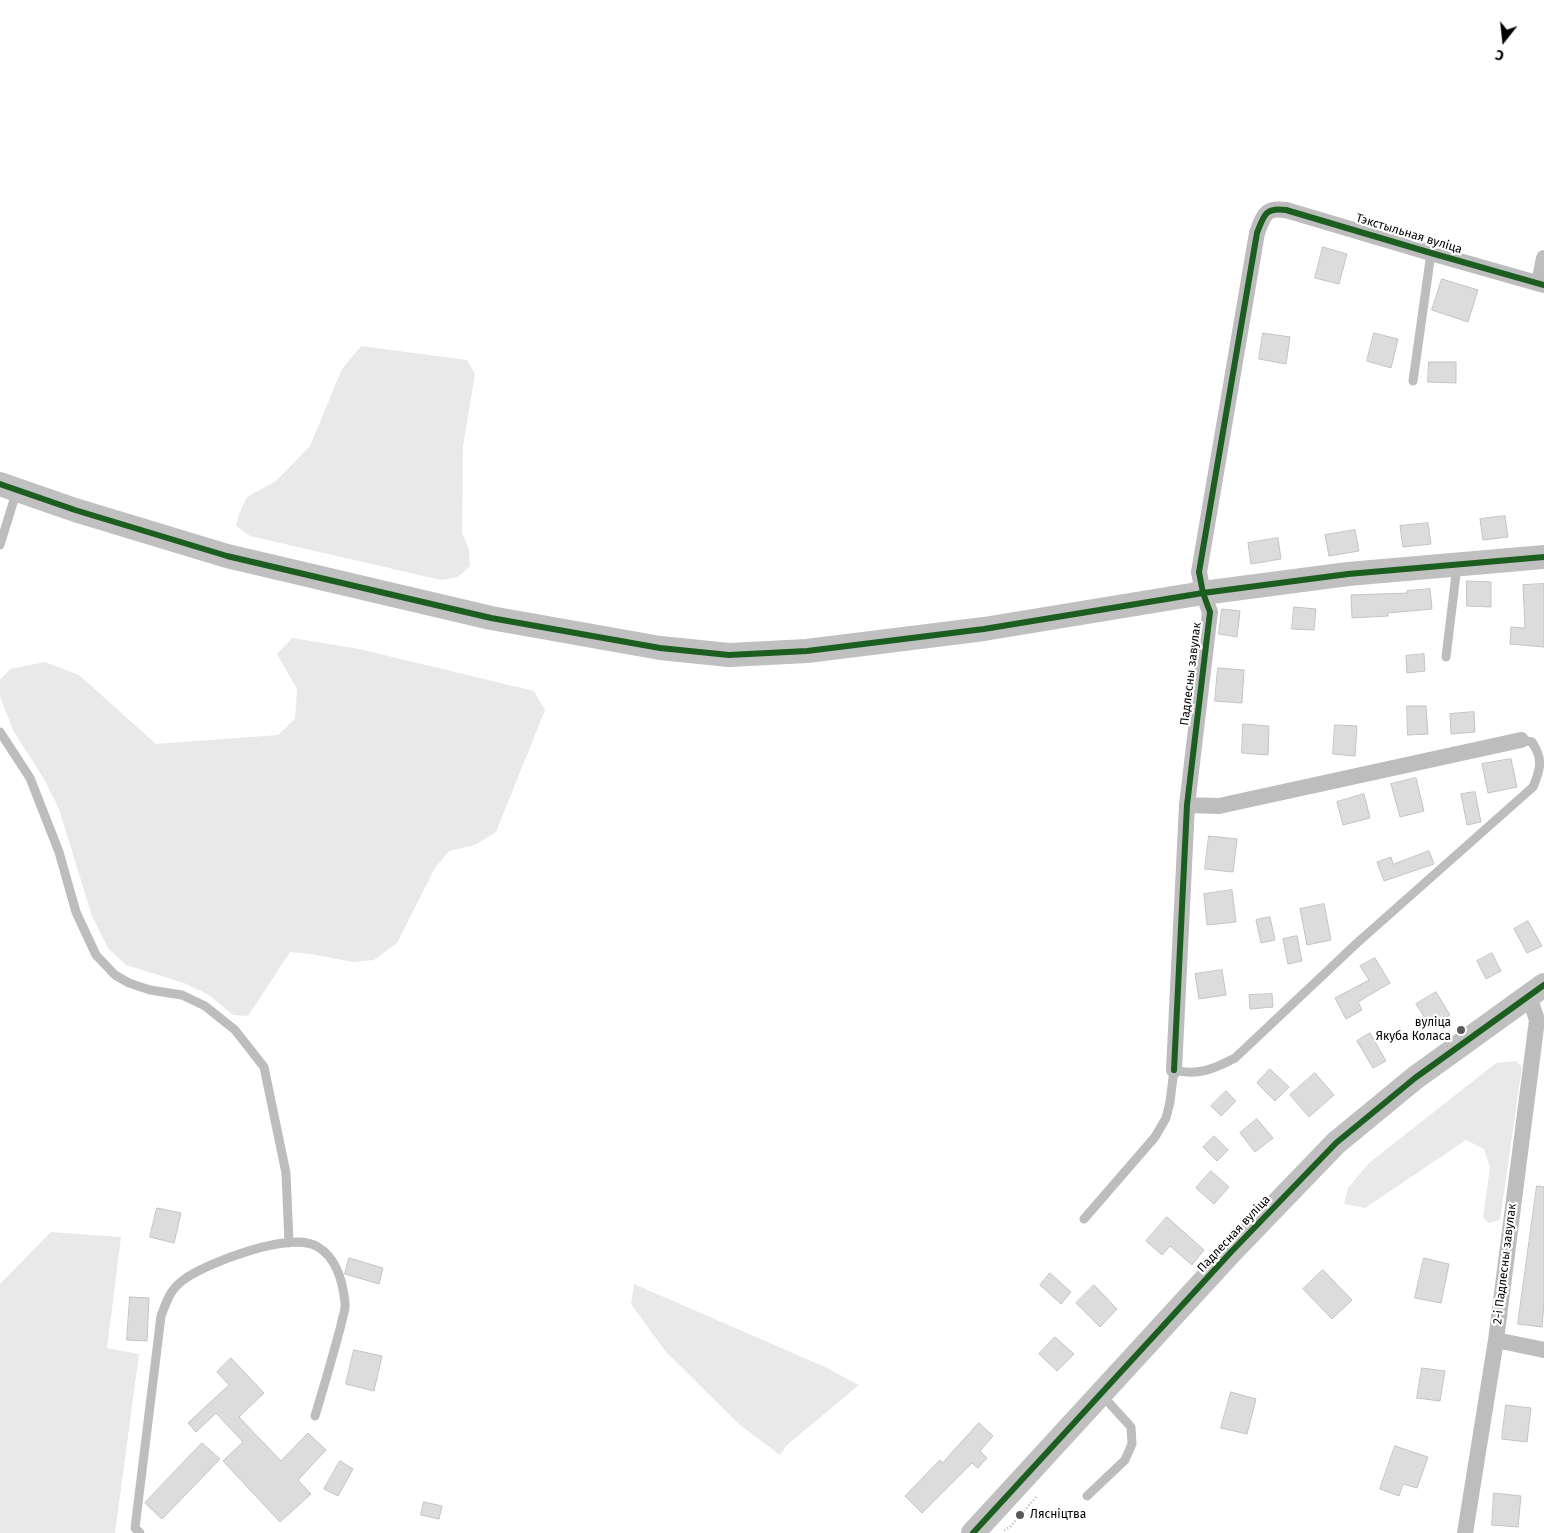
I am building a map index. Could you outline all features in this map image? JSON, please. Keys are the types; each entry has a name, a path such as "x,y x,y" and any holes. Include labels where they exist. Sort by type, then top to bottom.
{"street":[{"name":"Тэкстыльная вуліца","path":"1268,211 1276,208 1286,210 1541,284"},
{"name":"Падлесны завулак","path":"1174,1070 1187,805 1210,612 1203,593 1199,572 1257,233 1268,211"},
{"path":"1541,284 1544,258"},
{"path":"9,487 76,510 227,556 491,618 660,648 729,655 807,651 984,629 1203,593 1348,574 1544,557"},
{"path":"1187,805 1220,806 1521,740"},
{"name":"2-і Падлесны завулак","path":"1465,1533 1496,1340 1540,1030 1537,1020 1536,991"},
{"name":"Падлесная вуліца","path":"973,1533 1231,1252 1336,1143 1415,1078 1536,991"},
{"path":"1496,1340 1544,1350"}],"lane":[{"path":"1413,381 1431,253"},
{"path":"0,545 9,487"},
{"path":"1446,657 1457,566"},
{"path":"0,732 30,778 59,852 76,912 96,955 115,975 129,982 150,990 182,995 205,1006 235,1030 264,1067 286,1173 289,1243"},
{"path":"1084,1219 1155,1137 1166,1118 1174,1070 1186,1073 1213,1069 1236,1058 1357,943 1534,787 1539,773 1539,754 1532,742 1521,740"},
{"path":"140,1533 135,1528 161,1316 169,1294 181,1281 202,1269 253,1248 300,1241 316,1246 330,1257 338,1273 346,1305 315,1416"},
{"path":"1087,1496 1125,1460 1132,1444 1131,1427 1101,1394"}],"path":[{"path":"1010,1527 1037,1496"}],"shaded area":[{"path":"361,346 467,360 475,374 463,446 462,533 469,549 470,566 458,577 441,580 250,536 236,526 247,497 276,481 310,446 342,369"},
{"path":"292,638 359,649 534,691 545,710 496,832 475,845 449,851 435,868 397,943 374,960 353,962 290,952 248,1016 233,1015 209,995 184,983 126,965 108,948 92,916 59,809 44,779 14,732 0,697 0,680 10,669 45,662 79,675 156,744 278,735 295,719 297,689 277,654"},
{"path":"1516,1061 1522,1067 1500,1220 1489,1223 1483,1217 1490,1167 1484,1149 1466,1140 1365,1208 1344,1204 1348,1188 1369,1163 1496,1063"},
{"path":"51,1232 121,1237 107,1348 139,1354 115,1533 0,1533 0,1284"},
{"path":"634,1284 825,1367 859,1385 787,1445 780,1455 740,1425 666,1352 631,1304"}],"building":[{"path":"1323,247 1347,254 1339,284 1315,278"},
{"path":"1442,279 1478,290 1468,322 1432,310"},
{"path":"1263,333 1290,337 1286,364 1259,359"},
{"path":"1374,333 1398,339 1391,368 1367,361"},
{"path":"1429,362 1456,362 1456,383 1428,382"},
{"path":"1505,516 1508,537 1483,540 1480,519"},
{"path":"1428,523 1431,544 1403,547 1400,526"},
{"path":"1355,530 1359,551 1329,556 1325,535"},
{"path":"1278,538 1281,559 1251,564 1248,543"},
{"path":"1467,581 1491,582 1491,607 1467,606"},
{"path":"1544,584 1544,647 1510,644 1511,627 1525,628 1523,585"},
{"path":"1430,589 1432,609 1388,613 1388,616 1352,618 1351,595 1408,593 1407,591"},
{"path":"1294,607 1316,609 1314,630 1292,629"},
{"path":"1222,609 1240,611 1237,637 1219,634"},
{"path":"1424,654 1425,671 1407,673 1406,656"},
{"path":"1218,668 1244,670 1242,703 1215,701"},
{"path":"1407,706 1426,706 1428,734 1408,735"},
{"path":"1474,712 1475,732 1451,734 1450,714"},
{"path":"1243,724 1269,726 1268,755 1242,753"},
{"path":"1335,725 1357,726 1355,756 1333,754"},
{"path":"1511,759 1517,787 1488,793 1482,764"},
{"path":"1416,778 1424,811 1400,817 1391,784"},
{"path":"1475,792 1481,822 1467,825 1461,794"},
{"path":"1364,794 1370,818 1343,825 1337,802"},
{"path":"1209,836 1237,839 1233,872 1205,869"},
{"path":"1429,851 1434,864 1384,881 1377,862 1391,857 1393,864"},
{"path":"1232,890 1236,922 1207,925 1204,894"},
{"path":"1324,904 1331,940 1307,945 1300,909"},
{"path":"1270,917 1275,940 1261,943 1256,920"},
{"path":"1528,921 1542,946 1527,953 1514,929"},
{"path":"1297,936 1302,961 1288,964 1283,939"},
{"path":"1492,953 1501,971 1486,979 1477,961"},
{"path":"1375,958 1390,983 1358,1002 1362,1010 1346,1019 1335,998 1369,980 1360,966"},
{"path":"1222,970 1226,995 1199,999 1195,974"},
{"path":"1436,992 1450,1015 1431,1027 1416,1004"},
{"path":"1272,994 1273,1007 1250,1009 1249,995"},
{"path":"1370,1033 1386,1061 1373,1068 1357,1041"},
{"path":"1270,1069 1289,1087 1275,1101 1257,1083"},
{"path":"1315,1073 1334,1095 1309,1117 1290,1095"},
{"path":"1226,1091 1236,1101 1221,1116 1211,1106"},
{"path":"1257,1119 1273,1138 1255,1152 1240,1133"},
{"path":"1214,1136 1228,1150 1217,1161 1203,1147"},
{"path":"1211,1171 1229,1187 1214,1204 1196,1188"},
{"path":"1537,1186 1544,1187 1544,1303 1542,1327 1518,1324"},
{"path":"157,1208 181,1213 174,1243 150,1237"},
{"path":"1167,1217 1204,1250 1192,1265 1170,1246 1162,1255 1146,1241"},
{"path":"349,1258 383,1268 379,1284 345,1274"},
{"path":"1424,1258 1449,1264 1441,1303 1415,1298"},
{"path":"1323,1270 1352,1300 1332,1319 1303,1289"},
{"path":"1050,1273 1071,1292 1061,1304 1040,1285"},
{"path":"1094,1285 1117,1309 1100,1327 1076,1303"},
{"path":"130,1297 149,1298 147,1341 127,1340"},
{"path":"1055,1337 1074,1354 1057,1371 1039,1354"},
{"path":"354,1350 382,1356 374,1391 346,1384"},
{"path":"231,1358 264,1393 239,1417 281,1461 308,1433 326,1450 298,1480 311,1494 280,1522 223,1461 243,1442 216,1413 196,1432 188,1423 229,1385 217,1372"},
{"path":"1422,1368 1445,1371 1440,1401 1417,1398"},
{"path":"1231,1392 1256,1399 1247,1434 1221,1428"},
{"path":"1506,1405 1531,1408 1527,1442 1502,1439"},
{"path":"979,1423 993,1436 980,1451 987,1458 978,1468 972,1463 922,1513 905,1496 940,1460 942,1463"},
{"path":"202,1443 220,1459 162,1519 145,1503"},
{"path":"1395,1446 1428,1457 1417,1488 1403,1484 1399,1496 1380,1489"},
{"path":"340,1461 353,1469 338,1496 324,1489"},
{"path":"1494,1493 1521,1496 1518,1527 1492,1525"},
{"path":"424,1502 442,1506 439,1519 421,1515"}],"cycle path":[{"path":"1174,1070 1187,805 1210,612 1203,593 1199,572 1257,233 1262,221 1269,211 1286,210 1544,285"},
{"path":"0,484 75,510 227,556 491,618 660,648 729,655 807,651 984,629 1203,593 1348,574 1544,557"},
{"path":"973,1533 1231,1252 1336,1143 1415,1078 1544,985"}],"place":[{"name":"вуліца Якуба Коласа","path":"1461,1030"},
{"name":"Лясніцтва","path":"1020,1515"}]}
